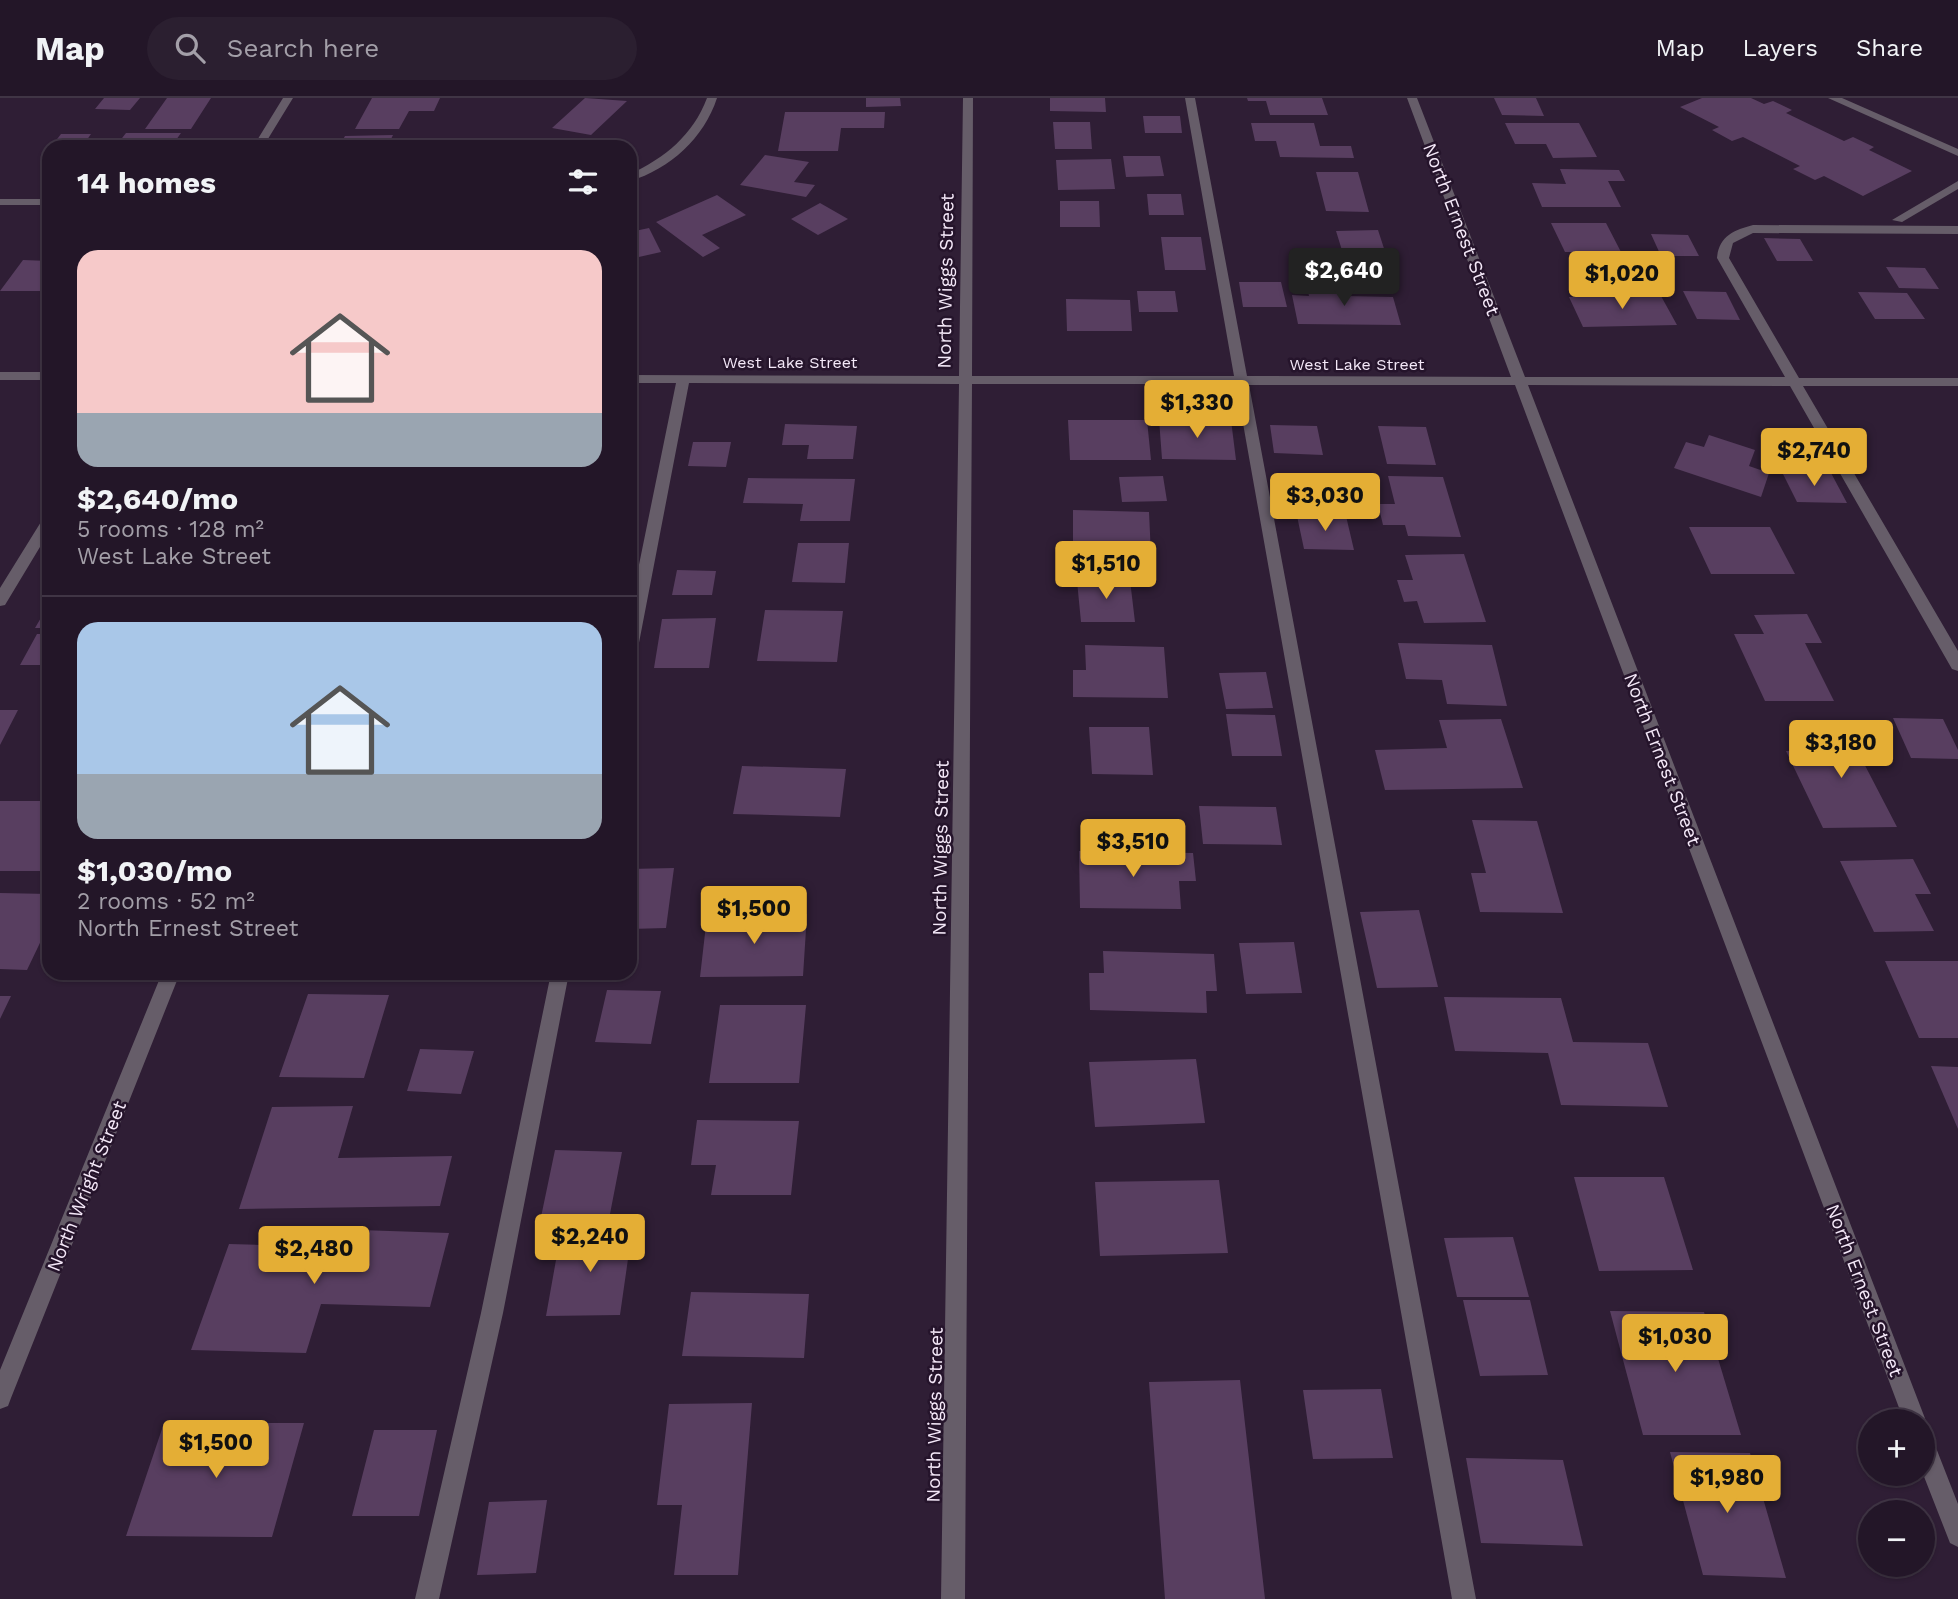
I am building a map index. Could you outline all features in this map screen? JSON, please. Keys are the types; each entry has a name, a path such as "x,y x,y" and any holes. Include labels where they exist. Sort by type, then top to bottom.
{"street":[{"path":"262,140 288,98"},
{"path":"637,174 654,166 685,143 702,123 712,98"},
{"name":"North Wiggs Street","path":"953,1599 968,98"},
{"path":"1190,98 1464,1599"},
{"name":"North Ernest Street","path":"1412,98 1910,1409"},
{"path":"1833,98 1958,153"},
{"path":"1898,220 1958,184"},
{"path":"0,202 42,202"},
{"path":"1958,230 1753,229 1738,232 1723,248 1723,258 1958,665"},
{"path":"0,376 42,376"},
{"name":"West Lake Street","path":"637,379 1958,382"},
{"path":"637,612 683,379"},
{"path":"0,601 42,532"},
{"name":"North Wright Street","path":"0,1398 168,980"},
{"path":"428,1599 492,1313 559,980"},
{"path":"1935,1475 1958,1535"}],"building":[{"path":"104,98 140,98 130,110 95,109"},
{"path":"167,98 211,98 191,129 145,129"},
{"path":"372,98 440,98 434,111 409,111 399,129 355,129"},
{"path":"585,98 627,101 591,135 552,128"},
{"path":"866,98 900,98 901,106 866,107"},
{"path":"1050,98 1105,98 1106,112 1050,111"},
{"path":"1247,98 1322,98 1328,115 1270,115 1266,101 1248,101"},
{"path":"1494,98 1536,98 1544,116 1502,115"},
{"path":"1702,98 1751,98 1764,104 1773,101 1792,110 1786,113 1844,141 1853,137 1874,147 1869,150 1912,171 1863,196 1824,176 1815,180 1793,169 1800,166 1743,137 1732,141 1712,130 1719,127 1680,107"},
{"path":"785,112 885,112 884,128 841,128 838,151 778,151"},
{"path":"1143,116 1180,116 1182,133 1145,133"},
{"path":"1053,122 1090,122 1092,149 1055,149"},
{"path":"1251,123 1314,123 1320,146 1351,146 1354,158 1280,157 1276,141 1255,141"},
{"path":"1505,123 1579,123 1597,157 1553,158 1546,144 1515,144"},
{"path":"126,133 181,133 176,140 120,140"},
{"path":"61,134 91,134 87,140 56,140"},
{"path":"393,135 390,140 343,140 345,136"},
{"path":"765,155 809,162 794,182 815,185 806,197 740,185"},
{"path":"1123,156 1160,156 1164,176 1126,177"},
{"path":"1111,159 1115,189 1058,190 1056,160"},
{"path":"1560,169 1619,170 1625,181 1608,181 1621,207 1542,207 1532,183 1566,184"},
{"path":"1316,172 1358,172 1369,212 1326,211"},
{"path":"1147,194 1181,194 1184,215 1149,215"},
{"path":"717,195 746,215 702,235 720,248 703,257 656,222"},
{"path":"1060,201 1099,201 1100,227 1060,227"},
{"path":"820,203 848,219 818,235 791,219"},
{"path":"1551,223 1606,223 1621,252 1565,252"},
{"path":"649,228 661,252 637,257 637,231"},
{"path":"1378,230 1392,273 1349,273 1336,231"},
{"path":"1651,234 1688,235 1699,256 1661,256"},
{"path":"1161,237 1201,237 1206,270 1165,270"},
{"path":"1764,238 1800,239 1813,261 1777,261"},
{"path":"23,260 42,261 42,291 0,291"},
{"path":"1886,267 1925,268 1939,289 1899,288"},
{"path":"1239,282 1281,282 1287,307 1243,307"},
{"path":"1307,287 1343,287 1346,296 1393,297 1401,325 1298,324 1292,295 1309,296"},
{"path":"1137,291 1175,291 1178,312 1139,312"},
{"path":"1683,291 1726,292 1740,320 1697,319"},
{"path":"1858,292 1907,293 1925,319 1875,319"},
{"path":"1661,296 1677,325 1583,327 1569,297"},
{"path":"1066,299 1130,300 1132,331 1067,331"},
{"path":"1159,419 1231,420 1236,460 1162,459"},
{"path":"1068,420 1147,420 1151,460 1070,460"},
{"path":"785,424 857,426 853,459 807,459 809,445 782,445"},
{"path":"1270,425 1317,426 1323,455 1274,453"},
{"path":"1378,426 1426,427 1436,465 1387,464"},
{"path":"1709,435 1755,450 1749,466 1769,473 1761,497 1674,468 1686,442 1704,447"},
{"path":"693,442 731,442 726,467 688,466"},
{"path":"1782,472 1831,473 1847,503 1797,502"},
{"path":"1163,476 1167,501 1122,502 1119,477"},
{"path":"1388,476 1443,477 1461,537 1408,536 1405,525 1383,525 1378,504 1395,504"},
{"path":"748,478 855,479 850,521 800,521 803,504 743,503"},
{"path":"1073,510 1149,512 1151,555 1073,552"},
{"path":"1297,516 1346,516 1354,550 1304,549"},
{"path":"1689,527 1770,527 1795,574 1711,574"},
{"path":"798,543 849,543 845,583 792,582"},
{"path":"1464,554 1486,622 1424,623 1417,601 1404,602 1397,580 1413,580 1405,555"},
{"path":"677,570 716,571 712,595 672,595"},
{"path":"1130,580 1135,622 1081,622 1077,581"},
{"path":"765,610 843,611 837,662 757,661"},
{"path":"1807,614 1822,643 1805,643 1834,701 1765,701 1734,634 1764,634 1754,615"},
{"path":"42,616 42,628 35,628"},
{"path":"716,618 709,668 654,668 662,619"},
{"path":"37,634 42,634 42,665 20,665"},
{"path":"1398,643 1492,645 1507,706 1447,704 1442,680 1406,679"},
{"path":"1085,645 1164,647 1168,698 1073,697 1073,670 1086,670"},
{"path":"1266,672 1273,708 1226,709 1219,673"},
{"path":"0,710 18,710 0,745"},
{"path":"1226,714 1275,715 1282,756 1232,756"},
{"path":"1893,718 1943,719 1958,750 1958,759 1911,758"},
{"path":"1501,719 1523,788 1385,790 1375,750 1447,748 1439,720"},
{"path":"1862,726 1875,752 1858,752 1897,827 1823,828 1786,751 1823,750 1811,727"},
{"path":"1089,727 1149,727 1153,775 1092,774"},
{"path":"742,766 846,769 840,817 733,814"},
{"path":"0,801 42,801 42,871 0,871"},
{"path":"1199,806 1276,807 1282,845 1203,844"},
{"path":"1472,820 1537,821 1563,913 1480,912 1471,873 1486,873"},
{"path":"1079,851 1193,853 1196,881 1179,881 1181,909 1080,908"},
{"path":"1913,859 1931,894 1915,894 1934,931 1874,932 1840,861"},
{"path":"674,868 666,928 637,929 637,869"},
{"path":"0,893 42,894 42,939 27,970 0,969"},
{"path":"1419,910 1438,987 1377,988 1360,912"},
{"path":"807,914 803,976 700,977 707,916"},
{"path":"1294,942 1302,993 1246,994 1239,943"},
{"path":"1103,951 1214,954 1217,991 1206,991 1207,1013 1090,1010 1089,973 1104,973"},
{"path":"1885,961 1958,961 1958,1038 1919,1038"},
{"path":"607,990 661,991 651,1044 595,1042"},
{"path":"308,994 389,995 364,1078 279,1077"},
{"path":"0,996 11,996 0,1019"},
{"path":"1444,997 1561,998 1573,1042 1648,1043 1668,1107 1561,1105 1548,1053 1455,1051"},
{"path":"720,1005 806,1005 799,1083 709,1083"},
{"path":"420,1049 474,1051 461,1094 407,1091"},
{"path":"1196,1059 1205,1123 1095,1127 1089,1062"},
{"path":"1931,1066 1958,1067 1958,1129"},
{"path":"353,1106 338,1158 452,1156 440,1206 239,1209 272,1107"},
{"path":"697,1120 799,1121 791,1195 711,1195 716,1165 691,1165"},
{"path":"555,1150 622,1152 609,1219 541,1217"},
{"path":"1574,1177 1664,1177 1693,1270 1599,1271"},
{"path":"1219,1180 1228,1253 1100,1256 1095,1182"},
{"path":"330,1229 449,1233 430,1307 321,1304 306,1353 191,1350 229,1244 325,1247"},
{"path":"632,1231 620,1315 546,1316 561,1232"},
{"path":"1513,1237 1529,1297 1457,1297 1444,1238"},
{"path":"691,1292 809,1294 804,1358 682,1356"},
{"path":"1463,1300 1530,1300 1548,1375 1480,1376"},
{"path":"1610,1311 1704,1312 1741,1435 1643,1435"},
{"path":"1240,1380 1265,1599 1165,1599 1149,1382"},
{"path":"1381,1389 1393,1458 1313,1459 1303,1390"},
{"path":"752,1403 738,1575 674,1575 682,1505 657,1505 669,1404"},
{"path":"164,1423 304,1423 272,1537 126,1536"},
{"path":"374,1430 437,1430 419,1516 352,1516"},
{"path":"1670,1452 1750,1453 1786,1578 1703,1575"},
{"path":"1466,1458 1563,1460 1583,1546 1481,1543"},
{"path":"547,1500 536,1573 477,1575 489,1502"}]}
